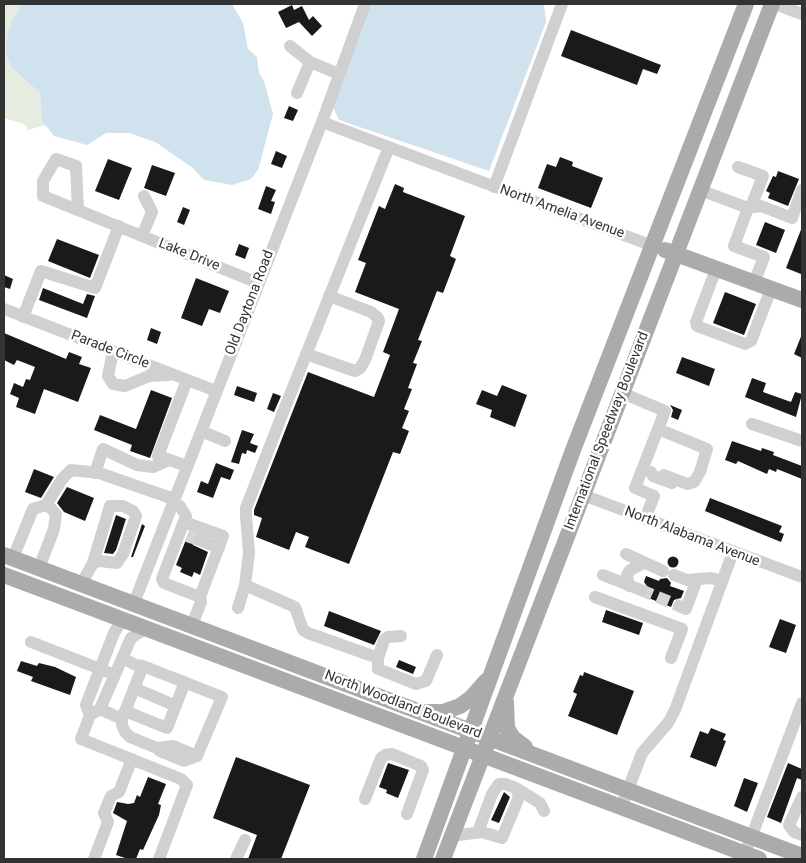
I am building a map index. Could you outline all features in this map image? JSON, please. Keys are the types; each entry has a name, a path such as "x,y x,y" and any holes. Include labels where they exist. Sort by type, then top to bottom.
{"main road":[{"path":"747,4 756,22 757,42"},
{"name":"International Speedway Boulevard","path":"424,859 573,450 747,4"},
{"name":"International Speedway Boulevard","path":"443,859 456,833 481,756 757,42 774,4"},
{"name":"North Amelia Avenue","path":"653,246 771,289 801,296"},
{"path":"573,450 573,474 576,487 583,495"},
{"name":"North Woodland Boulevard","path":"8,556 802,856"},
{"name":"North Woodland Boulevard","path":"4,575 749,857"},
{"path":"43,590 81,596 116,608 124,608 134,603"},
{"path":"122,620 140,612 156,611"},
{"path":"216,656 243,657 260,651"},
{"path":"420,712 443,712 460,706 471,698 492,673"},
{"path":"507,691 507,728 513,738 533,754"},
{"path":"436,825 456,833"}],"street":[{"name":"Old Daytona Road","path":"134,603 322,122 365,4"},
{"path":"494,187 562,4"},
{"path":"774,4 802,14"},
{"path":"290,46 310,62 339,74"},
{"path":"297,93 310,62"},
{"name":"North Amelia Avenue","path":"322,122 653,246"},
{"path":"238,608 250,553 246,508 389,147"},
{"name":"Lake Drive","path":"78,210 76,166 56,159 43,181 43,196 142,236 258,282"},
{"path":"738,167 763,176 734,246 764,257 754,282"},
{"path":"700,190 749,207 761,206 792,218 802,190"},
{"path":"142,236 152,212 144,196"},
{"path":"23,317 41,271 95,288 119,226"},
{"path":"716,269 696,322 697,326 745,344 751,341 771,289"},
{"path":"306,354 355,371 360,368 365,360 379,321 378,318 371,312 330,296"},
{"name":"Parade Circle","path":"4,309 216,391"},
{"path":"113,352 108,376 114,384 124,386 149,376 181,377 158,456 187,466"},
{"path":"622,393 665,410 658,429 654,472 634,488 654,496 645,519"},
{"path":"752,424 802,441"},
{"path":"654,472 687,484 694,482 709,456 658,429"},
{"path":"200,431 225,441"},
{"path":"95,473 103,450 137,465 153,467 169,460"},
{"path":"8,556 33,509 47,504 62,478 71,470 95,473 173,501 184,510 188,533 162,579 164,583 200,597"},
{"name":"North Alabama Avenue","path":"583,495 802,577"},
{"path":"39,568 54,529 56,514 47,504"},
{"path":"82,584 93,563 110,506 123,506 133,511 136,516 123,554 117,563 100,561 93,563"},
{"path":"188,533 223,536 200,597 201,602 192,625"},
{"path":"188,533 219,548"},
{"path":"621,808 642,753 668,723 675,710 733,552"},
{"path":"626,554 687,580 711,578 722,581"},
{"path":"604,575 635,588 627,576 630,570 644,563"},
{"path":"679,606 686,609 697,579"},
{"path":"244,585 295,607 303,630 308,633 378,658"},
{"path":"595,597 682,629 671,658"},
{"path":"122,620 114,633 86,705 95,712 123,715 167,728 185,682"},
{"path":"146,629 131,638 115,675 81,739 182,778 187,785 159,859"},
{"path":"401,636 388,637 378,658 378,669 416,684 426,681 437,655"},
{"path":"31,642 115,675"},
{"path":"122,658 136,665 144,666 222,697 197,756 173,746 157,748 130,737 122,725 123,715 144,666"},
{"path":"134,688 176,706"},
{"path":"749,857 751,837 802,703"},
{"path":"365,799 381,758 392,754 421,766 423,770 406,814"},
{"path":"94,859 108,822 104,813 111,796 119,792 132,759"},
{"path":"478,832 492,794 499,784 516,788 540,803 544,811"},
{"path":"456,833 465,836 478,832 502,838 519,797 516,788"},
{"path":"802,797 789,825 794,832 802,835"},
{"path":"236,859 245,840"}],"shaded area":[{"path":"4,4 22,4 12,20 14,70 40,93 42,121 46,125 28,130 24,124 4,118"}],"water":[{"path":"22,4 232,4 243,23 248,49 257,57 259,73 264,81 273,114 258,170 251,179 232,185 204,180 193,168 157,143 130,133 106,133 87,145 54,136 42,121 40,93 14,70 8,60 6,45 8,34 12,20"},
{"path":"370,4 544,4 546,22 489,171 339,120 333,107"}],"building":[{"path":"292,5 294,10 302,6 309,20 313,16 322,26 312,36 299,22 286,28 278,12"},
{"path":"571,30 661,65 657,74 643,69 637,85 561,56"},
{"path":"289,106 298,110 293,121 284,118"},
{"path":"276,151 287,156 282,168 271,164"},
{"path":"560,157 573,162 572,166 603,178 591,208 538,188 547,164 556,167"},
{"path":"108,159 132,168 119,200 95,191"},
{"path":"152,165 175,173 166,196 144,188"},
{"path":"778,171 799,179 788,206 768,198 770,193 766,191 773,176 776,177"},
{"path":"395,184 404,188 403,192 465,216 450,256 456,259 443,293 437,291 418,340 422,341 413,363 417,364 408,388 412,389 404,409 409,411 402,428 409,431 400,454 393,452 349,564 305,547 309,537 296,532 289,550 256,537 262,518 254,515 254,510 308,372 374,397 390,355 383,352 399,309 355,292 366,263 358,260 379,206 385,209"},
{"path":"266,186 276,190 271,201 275,202 271,214 258,209"},
{"path":"183,207 190,210 184,225 177,222"},
{"path":"765,222 785,230 776,253 756,245"},
{"path":"802,227 802,270 801,274 786,268"},
{"path":"57,239 99,255 90,278 48,261"},
{"path":"239,244 249,248 245,259 235,255"},
{"path":"4,275 13,279 10,289 4,287"},
{"path":"196,278 229,291 220,313 209,309 202,326 181,318"},
{"path":"43,288 83,304 87,294 95,296 87,318 39,300"},
{"path":"725,292 756,304 744,335 713,323"},
{"path":"151,328 161,332 157,344 147,340"},
{"path":"4,333 66,359 69,352 82,357 79,364 91,368 78,402 44,389 35,414 16,407 19,398 10,394 14,383 23,387 26,379 30,380 35,367 17,360 14,365 4,360"},
{"path":"802,334 802,358 794,354"},
{"path":"682,357 715,369 709,386 676,373"},
{"path":"752,378 766,383 763,392 791,402 795,392 802,394 796,417 745,397"},
{"path":"502,385 527,395 515,427 490,417 492,410 476,404 482,390 497,396"},
{"path":"237,386 257,393 254,402 234,395"},
{"path":"151,390 172,398 150,458 130,451 132,445 94,430 100,415 136,429"},
{"path":"273,393 281,396 274,412 267,409"},
{"path":"670,405 682,410 678,420 671,417 673,410"},
{"path":"242,430 254,434 250,443 258,446 255,453 247,450 246,454 242,453 239,464 231,462"},
{"path":"732,441 761,451 762,448 774,452 773,455 802,466 802,479 777,469 776,472 769,469 767,474 738,461 736,464 725,460"},
{"path":"216,463 234,470 230,480 221,477 213,498 197,492 201,481 208,484"},
{"path":"34,469 54,477 41,498 25,492"},
{"path":"67,487 94,498 85,521 64,512 57,503"},
{"path":"710,498 782,526 779,532 784,534 781,542 705,511"},
{"path":"116,515 126,519 116,550 113,554 104,553"},
{"path":"142,524 145,526 133,557 131,557"},
{"path":"189,532 194,534 191,541 193,545 208,552 200,575 194,572 192,577 180,572 182,568 176,565"},
{"path":"671,557 675,557 678,562 677,566 671,567 668,564 668,560"},
{"path":"646,576 659,581 660,579 667,578 671,583 670,586 684,591 681,598 674,600 671,607 646,597 649,589 644,582"},
{"path":"606,610 643,623 639,635 602,622"},
{"path":"329,611 381,631 374,645 324,626"},
{"path":"780,619 796,625 786,653 769,647"},
{"path":"399,660 416,667 413,674 396,667"},
{"path":"21,661 37,666 39,663 55,667 76,677 70,695 31,681 33,677 17,671"},
{"path":"584,672 634,691 617,735 568,716 577,694 573,692 580,675 583,676"},
{"path":"711,728 726,734 723,740 726,741 716,767 690,757 700,731 708,734"},
{"path":"236,757 310,785 281,859 248,859 257,835 213,818"},
{"path":"388,763 409,770 398,798 386,793 387,790 379,787"},
{"path":"788,763 802,769 802,780 797,778 781,823 767,817"},
{"path":"148,777 166,784 158,804 161,805 159,815 143,850 140,849 136,859 128,859 116,855 127,821 113,813 117,802 134,803 137,795 140,797"},
{"path":"744,778 758,783 747,812 734,806"},
{"path":"504,792 510,797 499,823 491,820"}],"tunnel":[{"path":"187,536 199,540"},
{"path":"641,590 679,606"}]}
